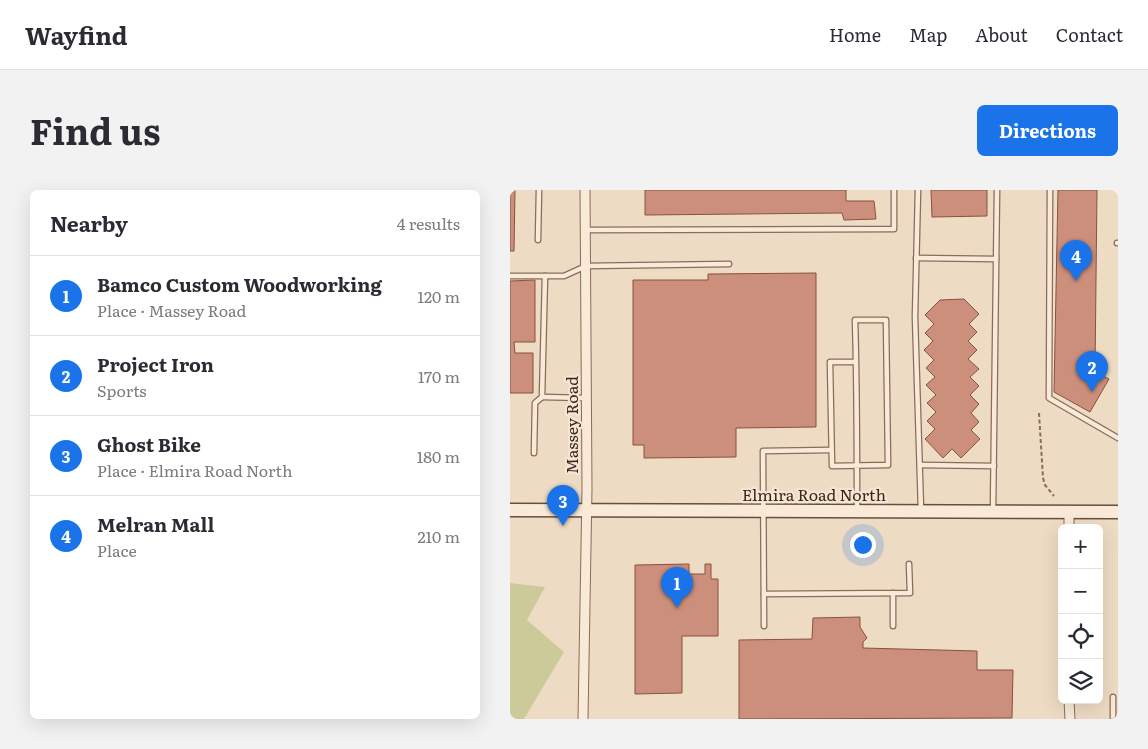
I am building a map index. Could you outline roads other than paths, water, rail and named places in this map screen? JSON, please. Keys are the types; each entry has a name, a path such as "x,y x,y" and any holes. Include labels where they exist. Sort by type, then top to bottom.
{"main road":[{"name":"Elmira Road North","path":"510,510 1118,512"}],"street":[{"name":"Massey Road","path":"583,719 587,510 586,190"},
{"path":"1069,512 1069,524"},
{"path":"1070,704 1070,719"}],"lane":[{"path":"538,240 539,190"},
{"path":"586,230 894,229 894,190"},
{"path":"918,190 915,317 922,511"},
{"path":"993,511 997,190"},
{"path":"1050,190 1049,398 1118,438"},
{"path":"916,258 996,259"},
{"path":"510,276 564,276 586,266 729,264"},
{"path":"542,397 545,276"},
{"path":"856,362 830,362 832,466 857,466 888,465 886,320 855,320 856,362 857,466 857,511"},
{"path":"534,453 535,403 542,397 586,398"},
{"path":"764,626 763,451 831,450"},
{"path":"920,465 994,466"},
{"path":"764,594 910,593 909,564"},
{"path":"893,594 893,626"},
{"path":"1113,697 1113,719"}],"place":[{"name":"Melran Mall","path":"1076,281"},
{"name":"Project Iron","path":"1092,392"},
{"name":"Ghost Bike","path":"563,526"},
{"name":"Bamco Custom Woodworking","path":"677,608"}]}
